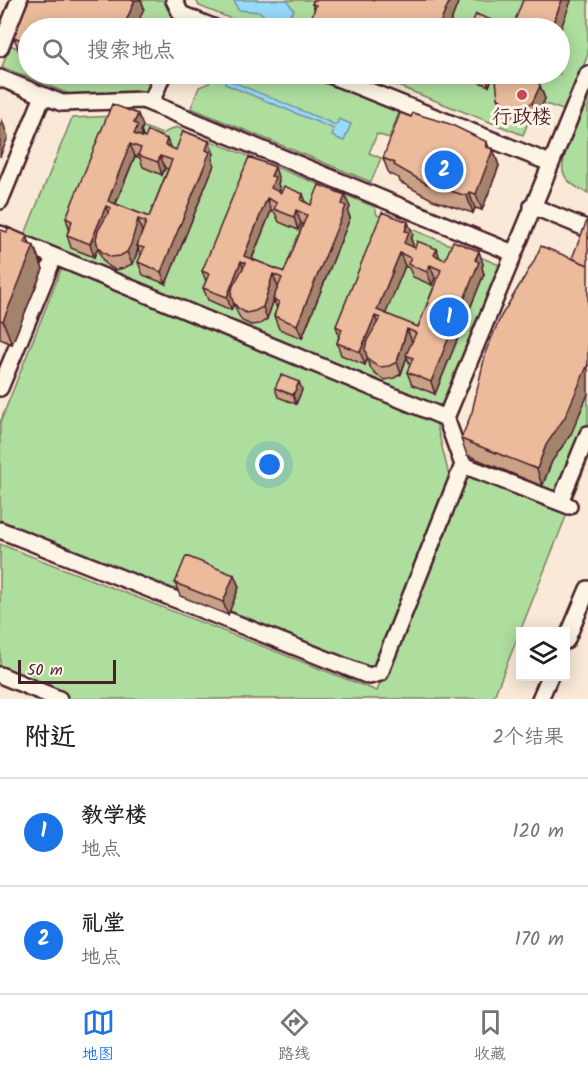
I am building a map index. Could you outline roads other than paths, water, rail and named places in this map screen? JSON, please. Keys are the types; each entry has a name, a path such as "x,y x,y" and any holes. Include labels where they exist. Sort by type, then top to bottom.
{"street":[{"path":"0,48 17,0"},
{"path":"174,0 182,18"},
{"path":"0,530 369,676 380,673 463,465 446,418 588,74"},
{"path":"0,78 62,103 143,100 513,253"},
{"path":"151,103 158,84"},
{"path":"352,84 550,163"},
{"path":"0,201 42,96"},
{"path":"532,206 588,229"},
{"path":"0,234 446,418"},
{"path":"0,388 54,257"},
{"path":"0,345 15,351"},
{"path":"463,465 565,504 588,434"},
{"path":"570,632 588,589"},
{"path":"0,675 60,699"},
{"path":"540,699 548,681"}],"water":[{"path":"234,0 287,0 294,11 286,18 266,18 260,12 238,10"},
{"path":"225,84 238,84 336,125 339,119 351,124 344,141 332,136 334,129"}],"place":[{"name":"行政楼","path":"522,95"},
{"name":"礼堂","path":"444,170"},
{"name":"教学楼","path":"449,317"}]}
